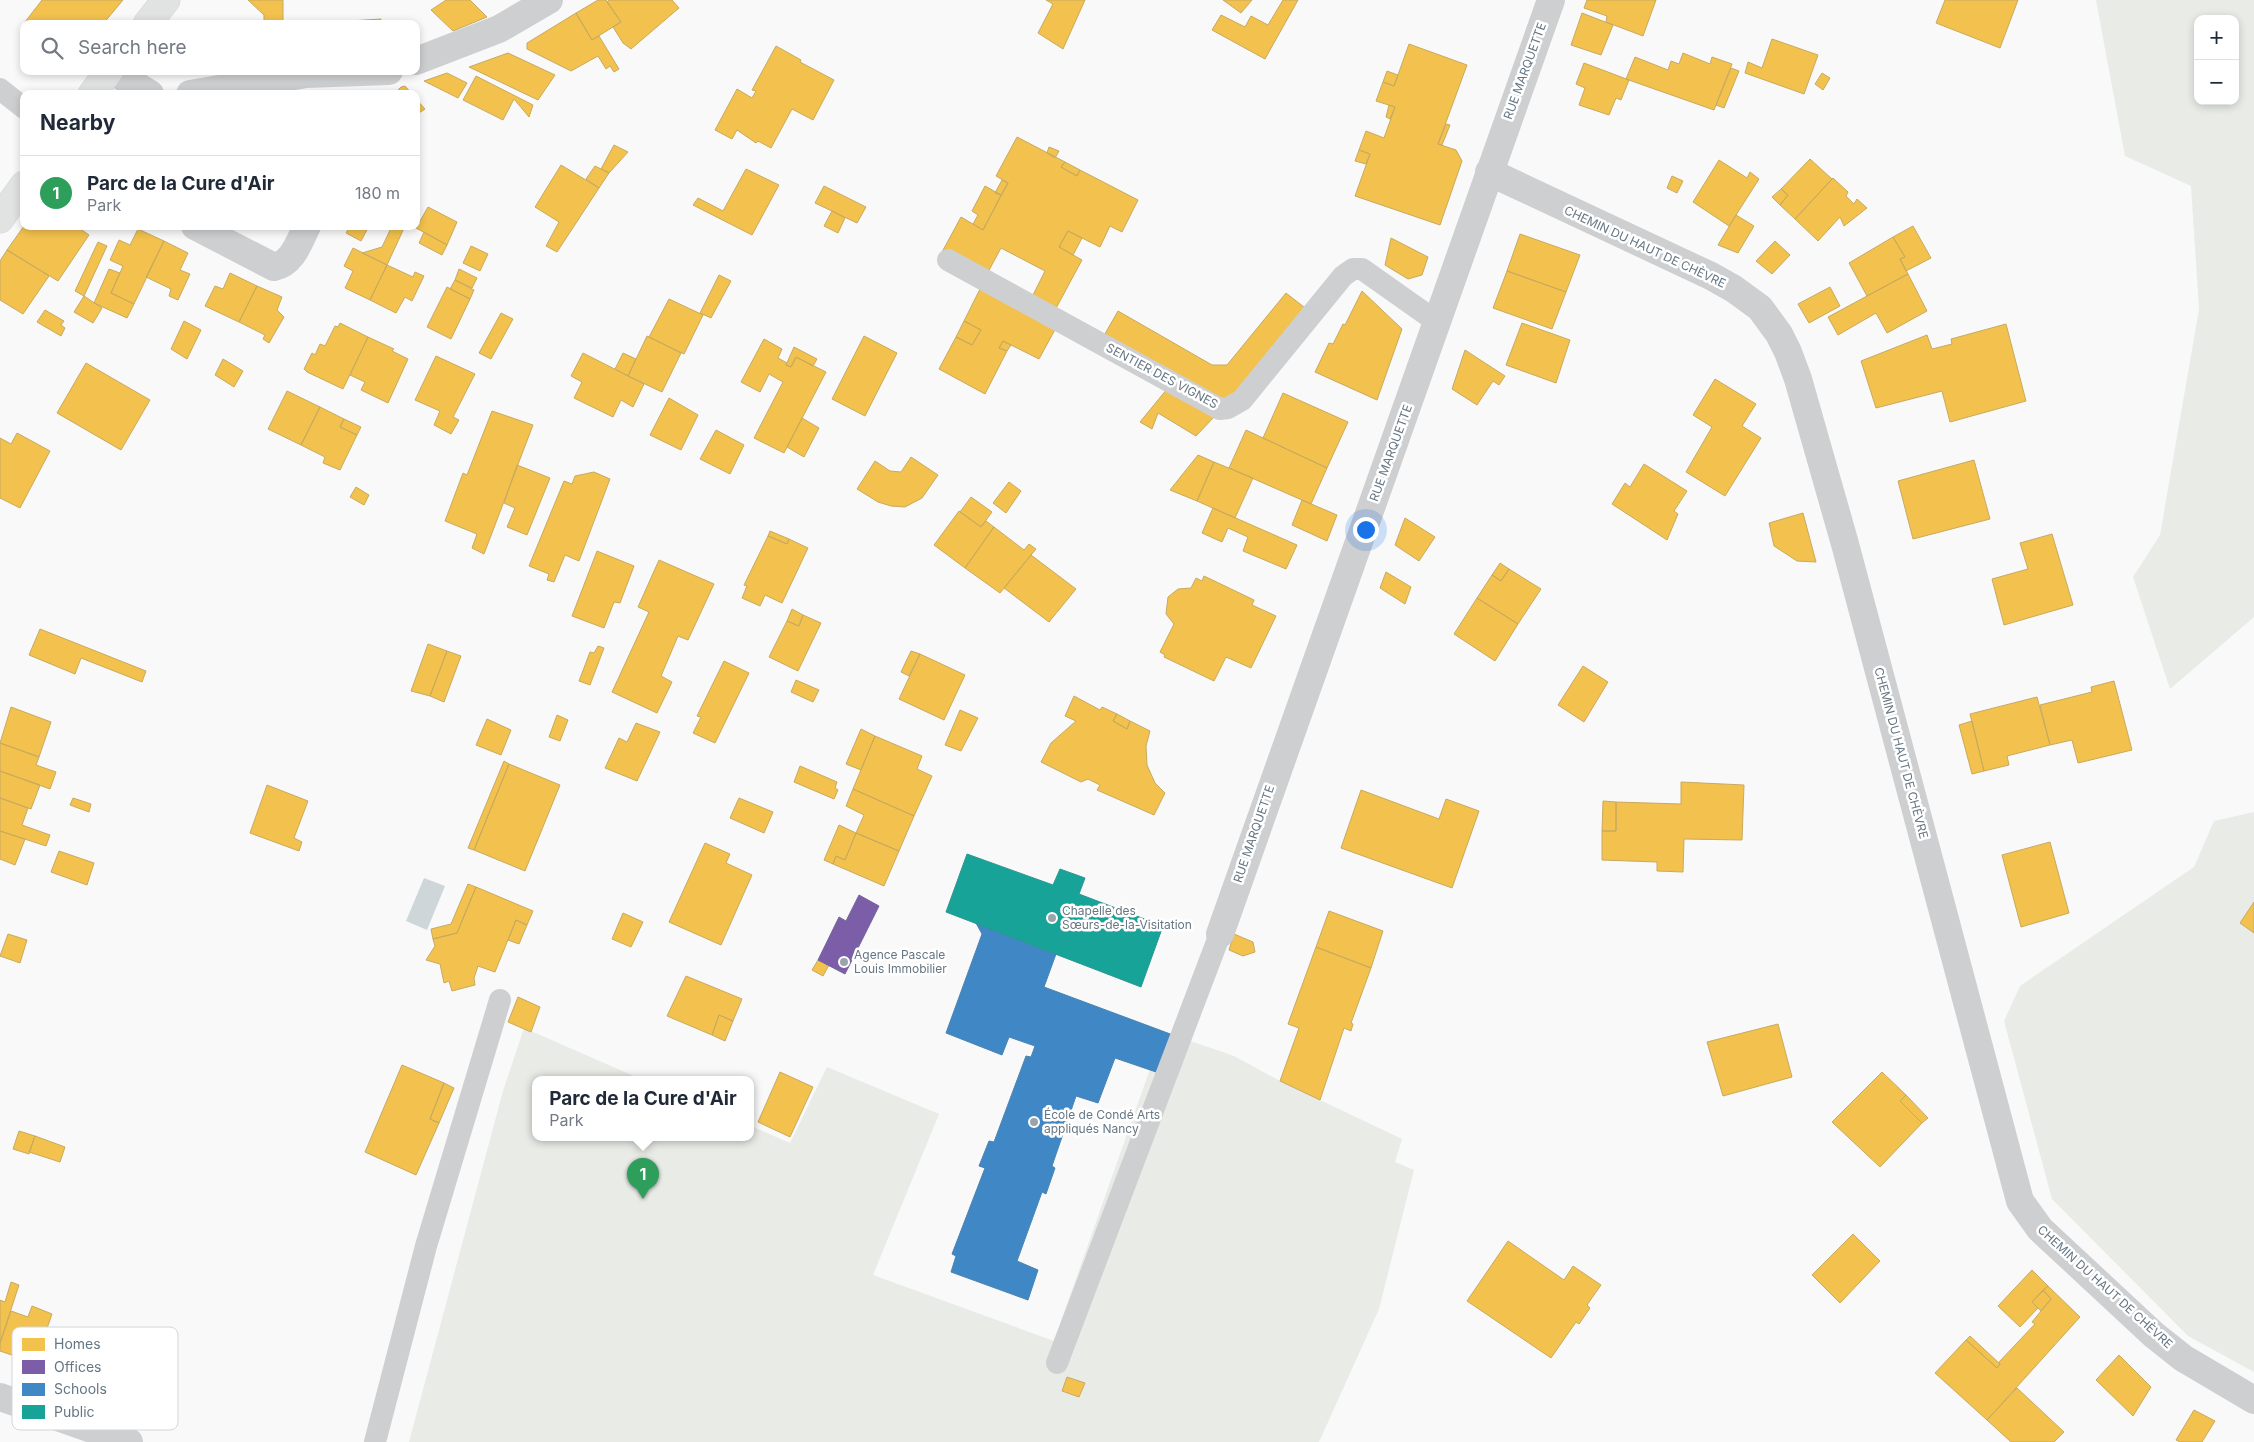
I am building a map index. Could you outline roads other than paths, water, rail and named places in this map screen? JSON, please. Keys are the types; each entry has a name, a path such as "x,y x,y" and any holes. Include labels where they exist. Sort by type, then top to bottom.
{"street":[{"path":"150,20 166,0"},
{"path":"420,59 499,28 549,0"},
{"name":"RUE MARQUETTE","path":"1220,934 1437,322 1488,172 1551,0"},
{"path":"95,90 105,75"},
{"path":"119,75 144,90"},
{"path":"213,90 300,75"},
{"path":"379,90 387,75"},
{"name":"CHEMIN DU HAUT DE CHÈVRE","path":"1488,172 1711,276 1754,303 1779,334 1798,379 1845,544 2020,1200 2040,1229 2154,1335 2184,1358 2254,1400"},
{"path":"0,219 20,191"},
{"path":"202,230 274,267 281,265 291,257 305,230"},
{"path":"0,1397 12,1401"},
{"path":"95,1430 129,1442"}],"lane":[{"path":"0,89 20,105"},
{"name":"SENTIER DES VIGNES","path":"948,260 1220,409 1228,408 1242,400 1343,276 1353,269 1362,269 1437,322"},
{"path":"1057,1364 1220,934"},
{"path":"376,1442 426,1246 500,1000"}],"place":[{"name":"Chapelle des Sœurs-de-la-Visitation","path":"1052,918"},
{"name":"Agence Pascale Louis Immobilier","path":"844,962"},
{"name":"École de Condé Arts appliqués Nancy","path":"1034,1122"},
{"name":"Parc de la Cure d'Air","path":"643,1199"}]}
